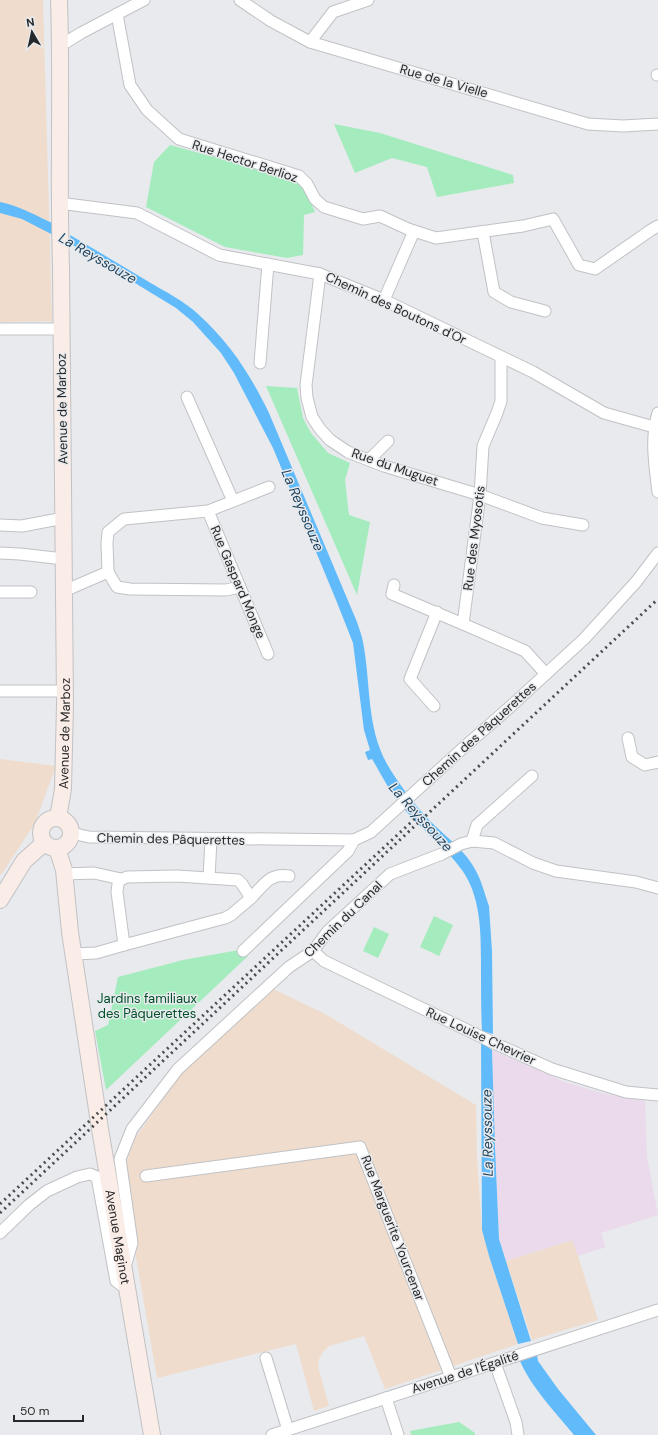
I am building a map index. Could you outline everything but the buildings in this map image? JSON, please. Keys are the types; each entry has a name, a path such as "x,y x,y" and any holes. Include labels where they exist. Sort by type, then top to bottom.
{"main road":[{"name":"Avenue de Marboz","path":"58,818 63,789 65,691 61,267 59,203 59,0"},
{"path":"0,900 24,861 51,846 63,847 67,843 71,833 67,823 63,819 52,818 46,821 42,826 41,838 51,846 64,874 74,954"},
{"name":"Avenue Maginot","path":"74,954 100,1130 152,1435"}],"street":[{"path":"60,46 81,33 144,0"},
{"name":"Rue de la Vielle","path":"240,0 271,21 310,42 588,124 623,126 658,124"},
{"path":"310,42 333,12 368,0"},
{"name":"Rue Hector Berlioz","path":"117,14 130,85 147,110 179,139 299,176 307,184 315,199 324,207 363,218 380,216 414,231 436,238 523,226 553,219 579,265 595,269 658,226"},
{"name":"Chemin des Boutons d'Or","path":"59,203 137,214 218,255 320,274 384,300 533,372 604,413 654,427"},
{"path":"384,300 414,231"},
{"path":"483,232 494,292 511,302 545,311"},
{"path":"260,363 268,264"},
{"name":"Rue du Muguet","path":"320,274 306,385 307,398 312,417 330,440 348,452 369,460 480,495 542,518 583,525"},
{"path":"0,329 61,329"},
{"name":"Rue des Myosotis","path":"463,624 480,495 483,446 501,401 501,357"},
{"path":"187,397 233,501"},
{"path":"658,413 654,427 654,454 658,492"},
{"path":"369,460 388,441"},
{"path":"240,587 226,590 130,589 117,587 108,572 108,532 124,519 208,511 269,487"},
{"name":"Rue Gaspard Monge","path":"208,511 268,654"},
{"path":"0,525 22,526 64,518"},
{"path":"0,553 64,559"},
{"name":"Chemin des Pâquerettes","path":"71,833 89,838 354,840 371,832 584,639 636,582 658,553"},
{"path":"64,591 108,572"},
{"path":"394,584 392,594 525,651 546,674"},
{"path":"0,592 31,592"},
{"path":"434,706 410,679 436,612"},
{"path":"0,691 65,691"},
{"path":"628,738 632,757 645,766 658,762"},
{"path":"472,841 477,825 532,776"},
{"path":"209,878 211,839"},
{"path":"243,951 348,851 354,840"},
{"name":"Chemin du Canal","path":"124,1269 132,1243 120,1159 132,1129 178,1069 288,967 313,951 328,931 390,874 442,854 461,844 472,841 494,844 533,863 556,871 636,882 658,888"},
{"path":"64,874 94,874 121,879 127,877 177,876 238,880 251,898"},
{"path":"74,954 96,953 124,944 225,918 251,898 272,877 289,876"},
{"path":"121,879 118,882 117,892 124,944"},
{"name":"Rue Louise Chevrier","path":"313,951 324,961 496,1044 552,1069 626,1092 658,1095"},
{"name":"Rue Marguerite Yourcenar","path":"146,1176 360,1146 451,1377"},
{"path":"0,1233 47,1190 77,1177 90,1174 97,1177 116,1281 128,1290"},
{"name":"Avenue de l'Égalité","path":"272,1435 658,1310"},
{"path":"266,1358 288,1430"},
{"path":"495,1363 516,1422 518,1435"},
{"path":"386,1398 398,1435"}],"shaded area":[{"path":"0,0 43,0 52,321 0,322"},
{"path":"0,759 56,766 35,823 1,875 0,874"},
{"path":"271,988 325,1014 476,1105 477,1158 482,1230 518,1344 385,1389 364,1336 329,1346 319,1359 318,1366 329,1406 314,1411 296,1344 157,1378 136,1257 125,1168 132,1142 181,1074"},
{"path":"492,1050 565,1082 605,1094 645,1101 647,1157 658,1215 601,1233 606,1247 578,1256 572,1240 506,1261 499,1239"},
{"path":"573,1240 598,1320 532,1340 506,1261"}],"green space":[{"path":"334,124 380,133 513,175 514,183 437,197 427,167 392,158 355,173"},
{"path":"170,145 291,178 300,184 306,192 315,212 304,215 303,255 287,258 225,247 146,207 154,162"},
{"path":"266,386 297,388 303,418 311,433 328,453 350,463 345,480 349,515 370,522 357,595"},
{"path":"434,916 453,925 439,956 420,947"},
{"path":"374,927 389,934 378,958 363,951"},
{"name":"Jardins familiaux des Pâquerettes","path":"239,950 243,951 248,956 106,1090 95,1031 108,1025 118,977 183,960"},
{"path":"459,1422 475,1433 475,1435 411,1435 410,1431"}],"water":[{"path":"0,202 21,209 56,225 57,237 22,219 0,213"},
{"name":"La Reyssouze","path":"70,235 193,309 230,348 247,372 262,399 363,639 372,720 380,750 396,779 406,793 429,820 467,857 482,884 489,906 492,951 493,1034 482,1031 481,944 479,918 477,905 469,881 455,861 406,812 392,793 372,759 368,760 365,752 370,750 364,730 353,643 273,448 234,373 221,353 193,322 176,308 71,244"},
{"name":"La Reyssouze","path":"481,1042 492,1050 499,1239 531,1341 518,1344 482,1230"},
{"path":"537,1355 538,1361 558,1389 596,1435 574,1435 537,1390 520,1361"}],"railway":[{"path":"0,1213 658,599"},
{"path":"0,1204 421,813"}]}
